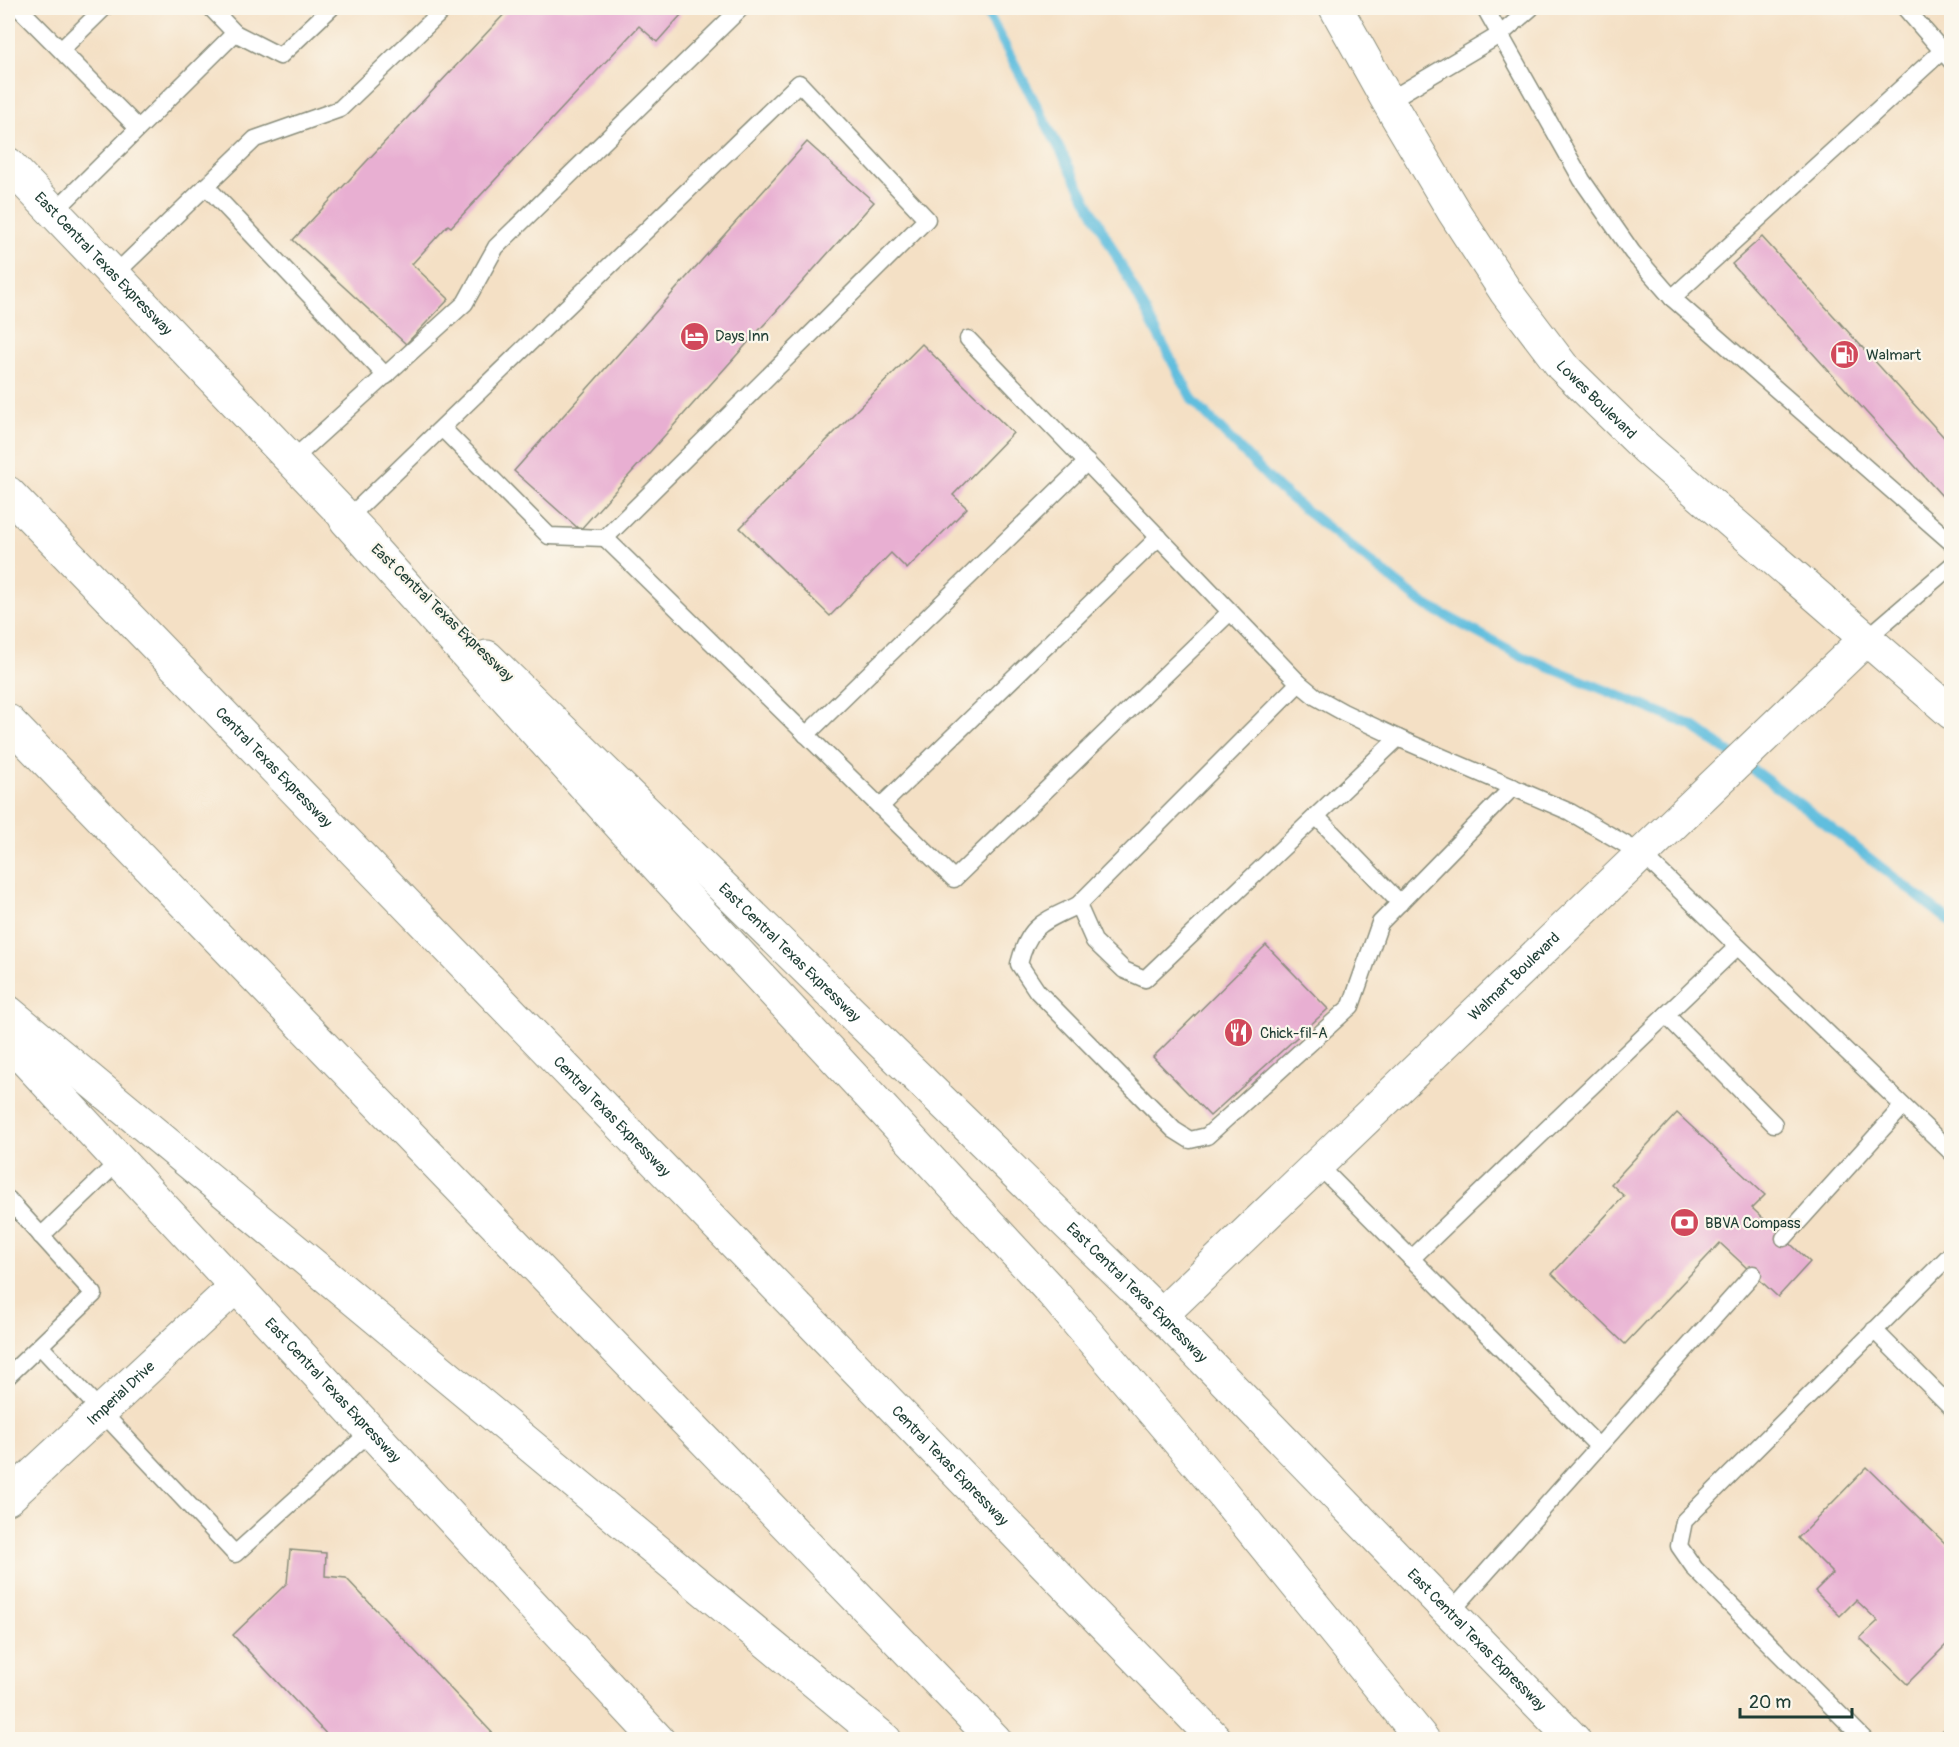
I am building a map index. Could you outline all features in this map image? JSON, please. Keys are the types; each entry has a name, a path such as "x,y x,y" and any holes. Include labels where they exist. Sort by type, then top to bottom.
{"main road":[{"name":"Lowes Boulevard","path":"1336,8 1454,212 1506,292 1562,366 1646,448 1952,713"},
{"name":"East Central Texas Expressway","path":"8,164 346,520 1161,1315 1574,1740"},
{"name":"Central Texas Expressway","path":"8,493 1216,1740"},
{"path":"346,520 648,856 1052,1292 1209,1477 1423,1740"},
{"name":"Walmart Boulevard","path":"1161,1315 1866,639"},
{"path":"8,721 995,1740"},
{"path":"8,1011 885,1740"},
{"name":"East Central Texas Expressway","path":"8,1041 658,1740"},
{"name":"Imperial Drive","path":"8,1498 236,1287"}],"lane":[{"path":"20,8 138,128"},
{"path":"61,50 104,8"},
{"path":"211,8 235,33 280,56 331,8"},
{"path":"114,275 255,139 340,109 445,8"},
{"path":"291,461 465,303 496,247 741,8"},
{"path":"1485,8 1581,180 1632,252 1672,298 1952,543"},
{"path":"1388,101 1501,34 1531,8"},
{"path":"1672,298 1947,56 1905,8"},
{"path":"54,212 235,33"},
{"path":"346,520 799,83 927,219 605,538"},
{"path":"206,186 386,376"},
{"path":"968,339 1299,683 1316,697 1398,738 1570,812 1642,854 1952,1153"},
{"path":"442,428 549,536 605,538 954,879 1230,612"},
{"path":"806,735 1087,462"},
{"path":"880,807 1159,537"},
{"path":"1866,639 1952,564"},
{"path":"1299,683 1078,905 1040,924 1024,942 1019,964 1037,991 1174,1130 1190,1140 1207,1136 1351,1006 1380,923 1513,787"},
{"path":"1078,905 1094,941 1124,970 1145,979 1398,738"},
{"path":"1317,817 1400,903"},
{"path":"1411,1259 1737,947"},
{"path":"1666,1015 1774,1124"},
{"path":"1785,1238 1903,1106"},
{"path":"41,1236 119,1161"},
{"path":"1318,1165 1598,1446"},
{"path":"8,1199 94,1294 8,1376"},
{"path":"1865,1740 1695,1569 1678,1546 1684,1521 1952,1253"},
{"path":"1450,1613 1753,1274"},
{"path":"1874,1330 1952,1408"},
{"path":"40,1346 235,1554 371,1431"},
{"path":"1946,1740 1952,1734"}],"building":[{"path":"510,8 673,8 681,15 657,42 639,26 451,227 448,225 412,264 449,299 406,344 293,240"},
{"name":"Days Inn","path":"807,142 874,202 580,530 514,471"},
{"path":"1762,237 1952,446 1952,507 1732,264"},
{"path":"922,344 1013,433 953,495 967,508 907,569 891,553 830,616 740,528"},
{"name":"Chick-fil-A","path":"1266,945 1328,1009 1210,1116 1153,1057"},
{"name":"BBVA Compass","path":"1677,1113 1765,1195 1752,1208 1810,1262 1778,1297 1720,1243 1625,1344 1552,1274 1624,1196 1611,1184"},
{"path":"1867,1467 1952,1550 1952,1639 1907,1684 1860,1638 1878,1621 1856,1600 1840,1616 1815,1591 1833,1573 1798,1538"},
{"path":"290,1550 326,1553 325,1576 346,1578 499,1740 332,1740 233,1635 287,1583"}],"waterway":[{"path":"985,8 1193,401 1279,489 1422,603 1519,655 1693,726 1808,810 1952,923"}],"place":[{"name":"Days Inn","path":"694,336"},
{"name":"Walmart","path":"1845,355"},
{"name":"Chick-fil-A","path":"1239,1033"},
{"name":"BBVA Compass","path":"1684,1223"}]}
